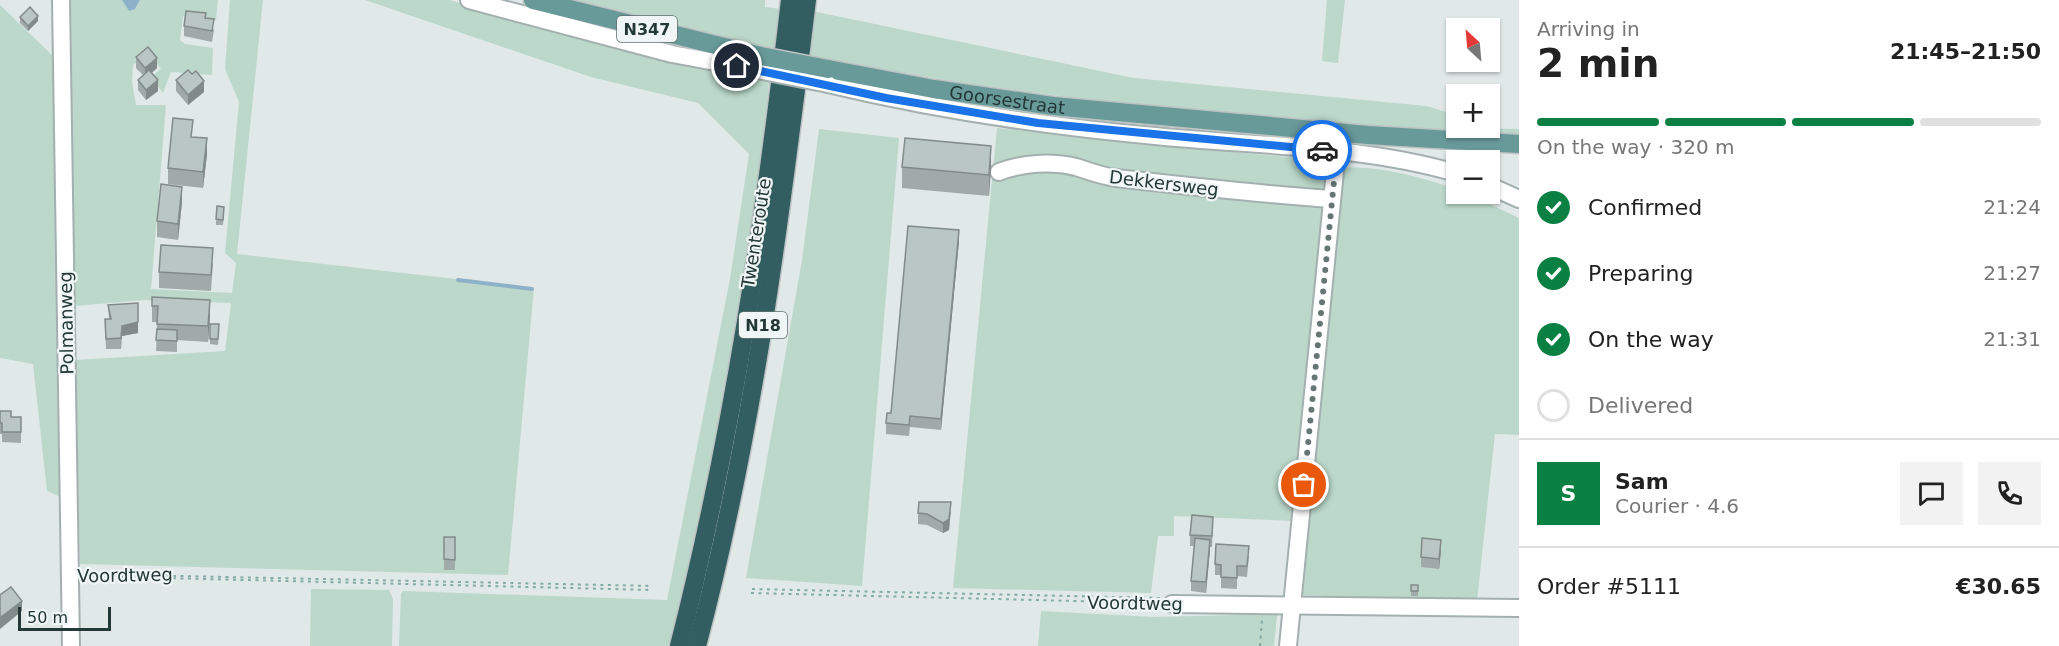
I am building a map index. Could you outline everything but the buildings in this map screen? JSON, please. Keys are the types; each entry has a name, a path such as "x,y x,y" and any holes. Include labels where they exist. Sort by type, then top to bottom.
{"highway":[{"name":"Twenteroute","path":"679,646 702,558 736,384 764,209 790,0"},
{"name":"Twenteroute","path":"697,646 721,554 754,380 782,206 807,0"}],"main road":[{"name":"Goorsestraat","path":"533,0 760,63 828,77 1053,106 1488,144 1519,144"},
{"name":"Goorsestraat","path":"1488,144 1519,153"}],"street":[{"name":"Polmanweg","path":"61,0 68,576 71,646"},
{"name":"Goorsestraat","path":"469,0 661,52 760,63"},
{"name":"Goorsestraat","path":"828,77 886,98 1038,123 1376,155 1446,171"},
{"path":"1288,646 1337,151"},
{"name":"Dekkersweg","path":"999,171 1016,165 1042,164 1074,167 1112,177 1248,193 1331,199"},
{"path":"1500,190 1519,199"},
{"name":"Voordtweg","path":"1172,604 1519,608"}],"path":[{"name":"Voordtweg","path":"68,576 90,572 653,586"},
{"name":"Voordtweg","path":"68,576 651,590"},
{"path":"752,591 1164,598 1172,604"},
{"path":"1260,646 1264,604"}],"green space":[{"path":"71,0 122,0 129,11 136,8 140,0 218,0 216,20 183,16 180,40 185,44 213,48 212,75 171,72 163,93 151,77 161,69 149,53 133,65 132,82 136,105 166,105 151,289 232,293 236,263 225,253 239,102 225,69 230,0 263,0 237,254 534,288 508,575 80,564 75,360 225,351 231,303 145,300 74,306"},
{"path":"365,0 450,0 509,18 769,81 760,186 743,297 705,500 673,646 399,646 401,594 403,591 667,600 730,279 749,154 698,103 591,77"},
{"path":"572,0 765,0 765,7 781,9 777,49 654,22"},
{"path":"1327,0 1345,0 1338,63 1322,61"},
{"path":"0,5 56,59 63,498 47,491 33,364 0,358"},
{"path":"812,11 1134,78 1426,106 1446,112 1446,134 1251,117 1073,98 895,72 807,55"},
{"path":"997,128 1328,163 1293,521 1174,516 1174,536 1158,536 1151,593 953,588"},
{"path":"819,129 899,138 862,586 746,578 802,260"},
{"path":"1500,129 1519,129 1519,140 1495,138 1500,138"},
{"path":"1343,168 1371,168 1401,173 1446,186 1446,204 1489,204 1519,218 1519,435 1495,434 1477,601 1301,595"},
{"path":"311,589 389,590 393,599 392,646 310,646"},
{"path":"1041,611 1153,617 1281,614 1277,616 1274,646 1038,646"}],"water":[{"path":"122,0 140,0 135,9 129,11"}],"waterway":[{"path":"458,280 532,289"}],"way so far":[{"path":"1304,485 1337,151 1322,150"}],"route":[{"path":"737,66 886,98 1038,123 1155,136 1322,150"}]}
